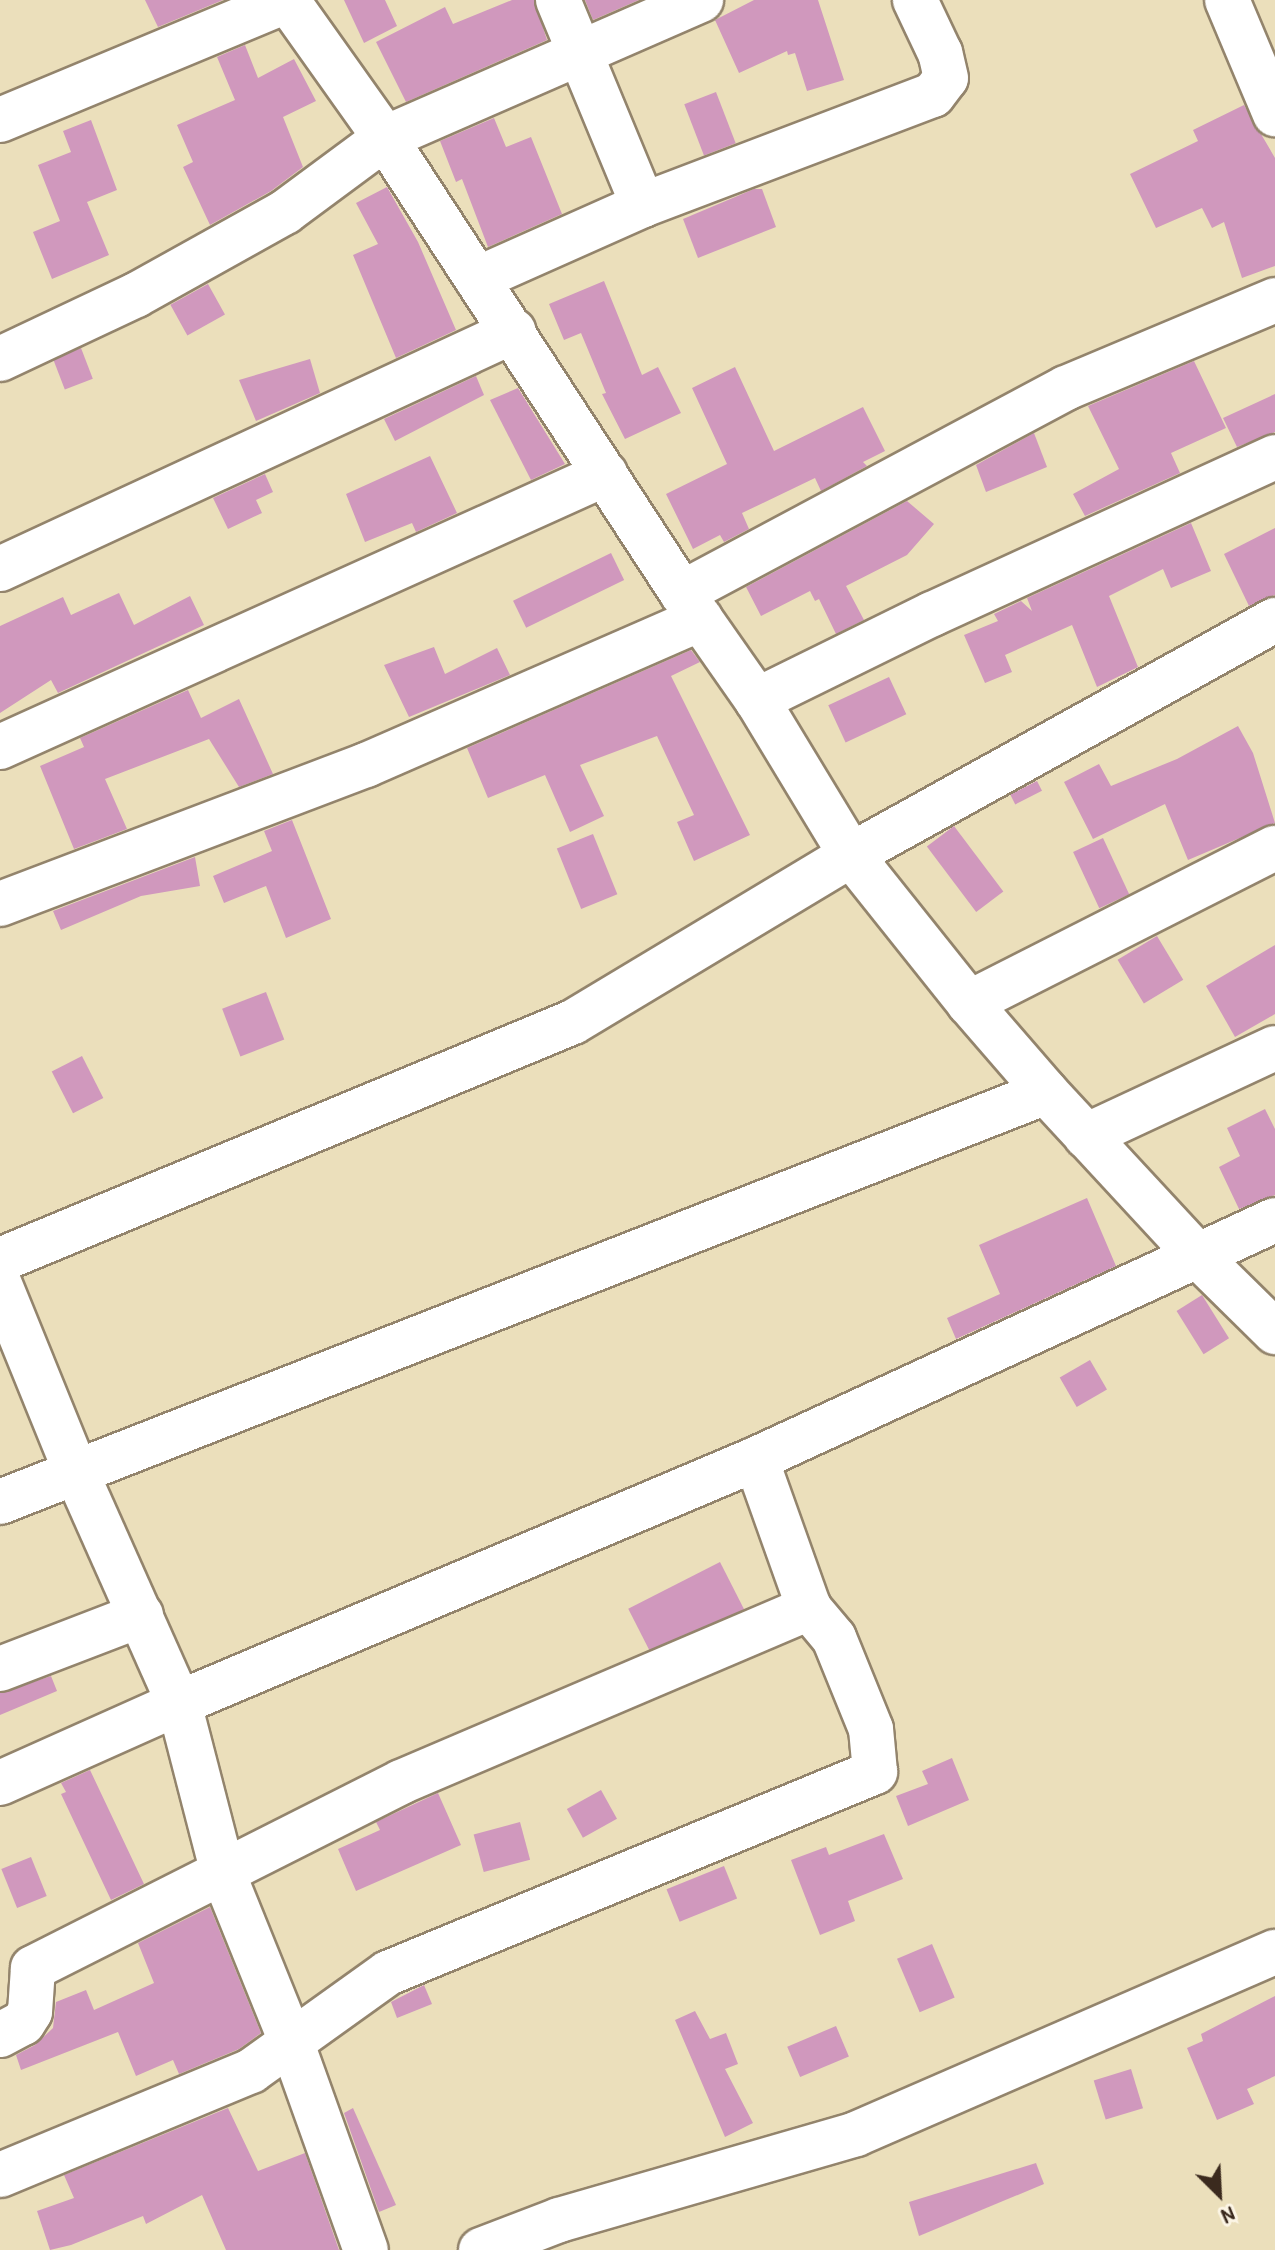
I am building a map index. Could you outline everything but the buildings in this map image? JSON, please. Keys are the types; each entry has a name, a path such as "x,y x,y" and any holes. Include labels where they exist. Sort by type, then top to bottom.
{"street":[{"path":"0,120 288,0 385,138 691,606 757,700 851,855 969,1003 1046,1092 1197,1255 1275,1332"},
{"path":"558,0 582,51 643,205"},
{"path":"0,359 136,295 285,212 385,138 701,0"},
{"path":"477,279 643,205 933,95 946,78 940,53 915,0"},
{"path":"1227,0 1275,114"},
{"path":"0,904 366,765 691,606 1066,388 1275,300"},
{"path":"0,569 514,331"},
{"path":"757,700 946,608 1275,457"},
{"path":"0,747 605,474"},
{"path":"0,1260 573,1022 851,855 1275,620"},
{"path":"969,1003 1275,848"},
{"path":"1086,1136 1275,1048"},
{"path":"0,1502 1046,1092"},
{"path":"0,1783 179,1703 756,1459 1275,1220"},
{"path":"0,1285 76,1472 179,1703 223,1873 291,2041 366,2250"},
{"path":"0,2175 251,2071 388,1973 875,1772 871,1729 834,1638 809,1608 756,1459"},
{"path":"0,2035 23,2023 30,2012 33,1968 401,1782 809,1608"},
{"path":"0,1669 141,1615"},
{"path":"481,2250 559,2220 856,2134 1275,1952"}]}
